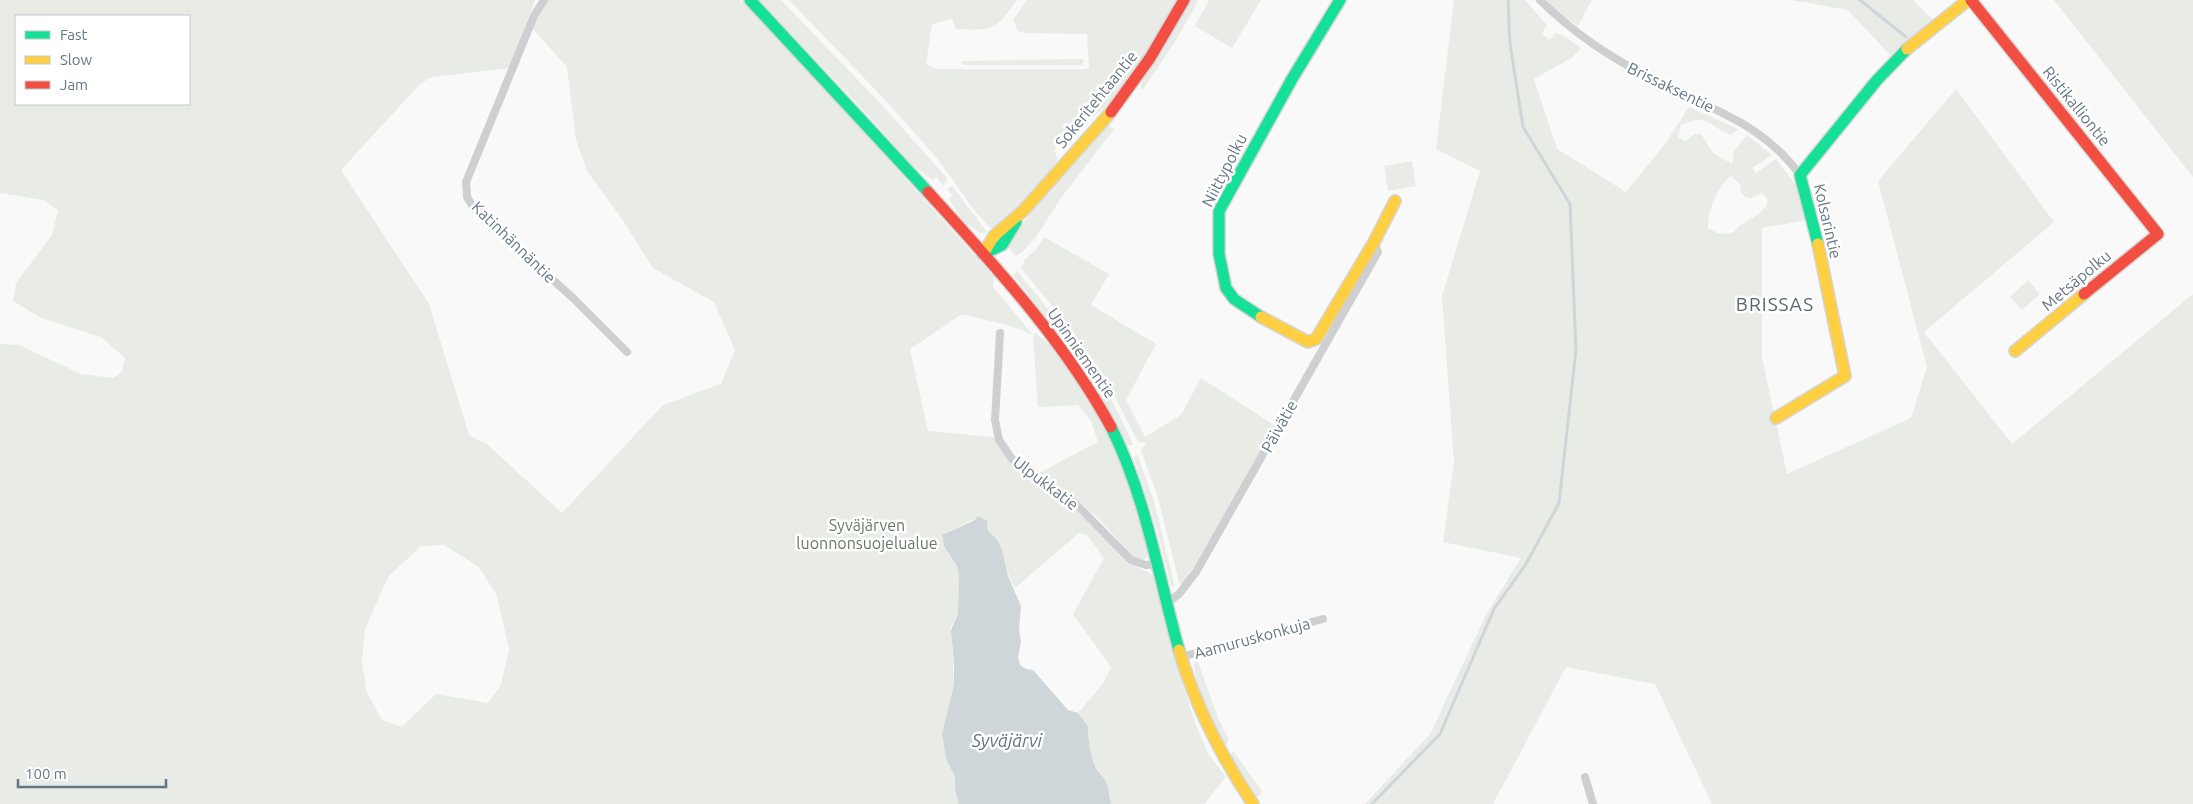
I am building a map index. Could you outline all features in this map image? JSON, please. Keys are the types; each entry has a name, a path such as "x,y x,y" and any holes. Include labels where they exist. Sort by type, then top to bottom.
{"street":[{"name":"Katinhännäntie","path":"544,0 534,16 466,182 467,197 473,207 574,299 627,352"},
{"name":"Upinniementie","path":"750,0 860,115 1041,321 1079,373 1098,403 1132,474 1158,564 1181,657 1213,740 1253,804"},
{"name":"Sokeritehtaantie","path":"983,254 1002,245 1023,211 1106,118 1150,58 1184,0"},
{"name":"Niittypolku","path":"1340,0 1292,79 1219,211 1217,218 1219,252 1226,291 1231,298 1291,334 1308,342 1320,336 1374,242 1395,201"},
{"name":"Brissaksentie","path":"1540,0 1579,34 1614,58 1663,85 1725,113 1751,128 1787,159 1800,175"},
{"name":"Kolsarintie","path":"1776,418 1845,376 1813,220 1800,175 1812,163 1877,80 1897,59 1970,0"},
{"name":"Ristikalliontie","path":"1970,0 2158,234"},
{"name":"Metsäpolku","path":"2015,351 2158,234"},
{"name":"Päivätie","path":"1167,603 1187,586 1263,456 1378,252 1374,242"},
{"name":"Ulpukkatie","path":"1000,333 995,420 996,431 1003,447 1020,465 1074,502 1131,560 1146,565 1158,564"},
{"name":"Aamuruskonkuja","path":"1181,657 1323,619"},
{"path":"1584,777 1593,804"}],"green space":[{"name":"Syväjärven luonnonsuojelualue","path":"0,0 535,0 510,68 432,77 420,84 341,170 429,304 469,435 488,445 562,513 663,405 721,384 735,350 714,302 653,268 620,216 587,171 576,140 567,67 533,29 547,0 741,0 785,45 994,277 993,287 1033,335 1011,326 962,314 910,349 928,431 994,437 1001,450 1020,469 1075,509 1130,563 1153,575 1171,647 1196,726 1209,755 1226,777 1204,804 1111,804 1099,771 1090,756 1088,726 1078,713 1102,685 1111,667 1073,614 1104,558 1087,535 1079,533 1015,588 1000,546 987,521 971,520 942,535 944,546 957,566 959,577 958,614 951,627 954,684 942,734 946,759 955,777 955,790 959,804 0,804 0,344 19,345 81,374 113,378 122,372 125,358 101,337 41,318 13,301 16,283 52,235 58,211 44,200 0,193","holes":["444,545 479,567 497,596 509,649 501,685 488,703 436,694 402,727 382,720 367,693 362,662 365,629 388,577 421,546"]},
{"path":"758,0 781,0 881,104 947,178 947,181 943,185 936,177 932,180 913,166 857,103"},
{"path":"789,0 1017,0 998,24 986,29 956,29 952,19 932,24 926,64 936,69 1089,69 1087,34 1024,33 1018,31 1013,20 1027,0 1178,0 1142,61 1107,106 1057,145 1054,151 1058,158 1053,168 1007,220 994,230 980,216 918,136"},
{"path":"1191,0 1198,0 1172,45 1143,89 1141,89 1142,81"},
{"path":"1209,0 1261,0 1232,48 1195,26"},
{"path":"1454,0 1525,0 1547,25 1542,34 1550,40 1555,33 1563,35 1581,48 1573,57 1534,79 1557,149 1626,192 1665,144 1689,107 1738,129 1731,135 1707,122 1697,120 1681,125 1678,137 1685,141 1695,134 1701,134 1713,153 1732,164 1734,151 1747,135 1772,155 1752,168 1756,173 1776,159 1794,183 1797,180 1802,191 1807,220 1762,228 1762,358 1787,474 1911,418 1927,367 1878,181 1956,89 2054,222 1924,332 2012,444 2193,294 2193,804 1712,804 1655,684 1566,667 1493,804 1365,804 1430,734 1487,613 1521,558 1443,542 1454,463 1442,296 1480,171 1436,149","holes":["1731,176 1740,184 1741,192 1745,197 1751,198 1762,193 1768,200 1766,206 1760,213 1739,226 1734,232 1726,234 1717,233 1708,228 1711,207 1726,180"]},
{"path":"1546,0 1592,0 1578,26 1563,16"},
{"path":"1791,0 1913,0 1933,20 1891,56 1848,10"},
{"path":"2054,0 2193,0 2193,177"},
{"path":"1083,59 1082,65 962,65 962,61"},
{"path":"1108,125 1114,129 1061,198 1036,237 1022,252 1015,256 1008,246 1037,203"},
{"path":"1412,161 1416,186 1388,191 1384,166"},
{"path":"952,186 987,232 980,233 962,220 949,199 952,195 947,189"},
{"path":"1044,237 1109,274 1091,305 1156,344 1126,400 1145,437 1181,415 1201,378 1277,427 1184,583 1181,584 1179,582 1157,494 1141,451 1146,443 1138,442 1102,372 1069,327 1021,268 1025,259 1036,250"},
{"path":"1017,271 1082,354 1096,375 1110,398 1133,445 1128,445 1084,365 1013,275"},
{"path":"2028,280 2040,294 2022,310 2010,297"},
{"path":"1036,333 1061,356 1076,377 1090,399 1115,448 1142,525 1148,550 1147,556 1143,561 1129,555 1096,516 1039,473 1098,442 1091,421 1078,405 1038,407 1033,335"},
{"path":"1137,454 1153,498 1175,587 1171,586 1158,532 1134,458"},
{"path":"1197,660 1219,720 1229,740 1226,745 1215,730 1205,707 1195,673 1194,664"},
{"path":"1233,751 1262,791 1260,796 1256,796 1230,756"}],"water":[{"name":"Syväjärvi","path":"978,516 987,521 988,530 998,541 1008,576 1021,606 1019,629 1021,642 1018,657 1020,665 1026,669 1033,670 1068,710 1078,713 1088,726 1092,759 1107,784 1111,804 959,804 955,790 955,777 946,759 942,734 954,684 951,630 958,614 959,577 957,566 944,546 942,535 975,520"}],"waterway":[{"path":"1372,804 1440,734 1494,609 1526,564 1559,503 1576,350 1570,204 1523,127 1510,44 1508,0"},
{"path":"1860,0 1906,37"}],"traffic: fast":[{"path":"750,0 928,192"},
{"path":"1261,317 1234,299 1226,288 1219,254 1219,211 1292,79 1340,0"},
{"path":"1818,244 1800,175 1877,80 1907,49"},
{"path":"983,254 1002,245 1016,222"},
{"path":"1111,427 1123,454 1142,509 1179,650"}],"traffic: slow":[{"path":"1907,49 1968,0"},
{"path":"983,254 994,236 1023,211 1111,112"},
{"path":"1261,317 1308,342 1316,339 1374,242 1395,201"},
{"path":"1776,418 1845,376 1818,244"},
{"path":"2015,351 2084,294"},
{"path":"1179,650 1193,691 1210,730 1253,804"}],"traffic: jam":[{"path":"1111,112 1150,58 1184,0"},
{"path":"1971,0 2158,234 2084,294"},
{"path":"928,192 1003,276 1050,333 1072,364 1111,427"}],"district":[{"name":"BRISSAS","path":"1775,304"}]}
